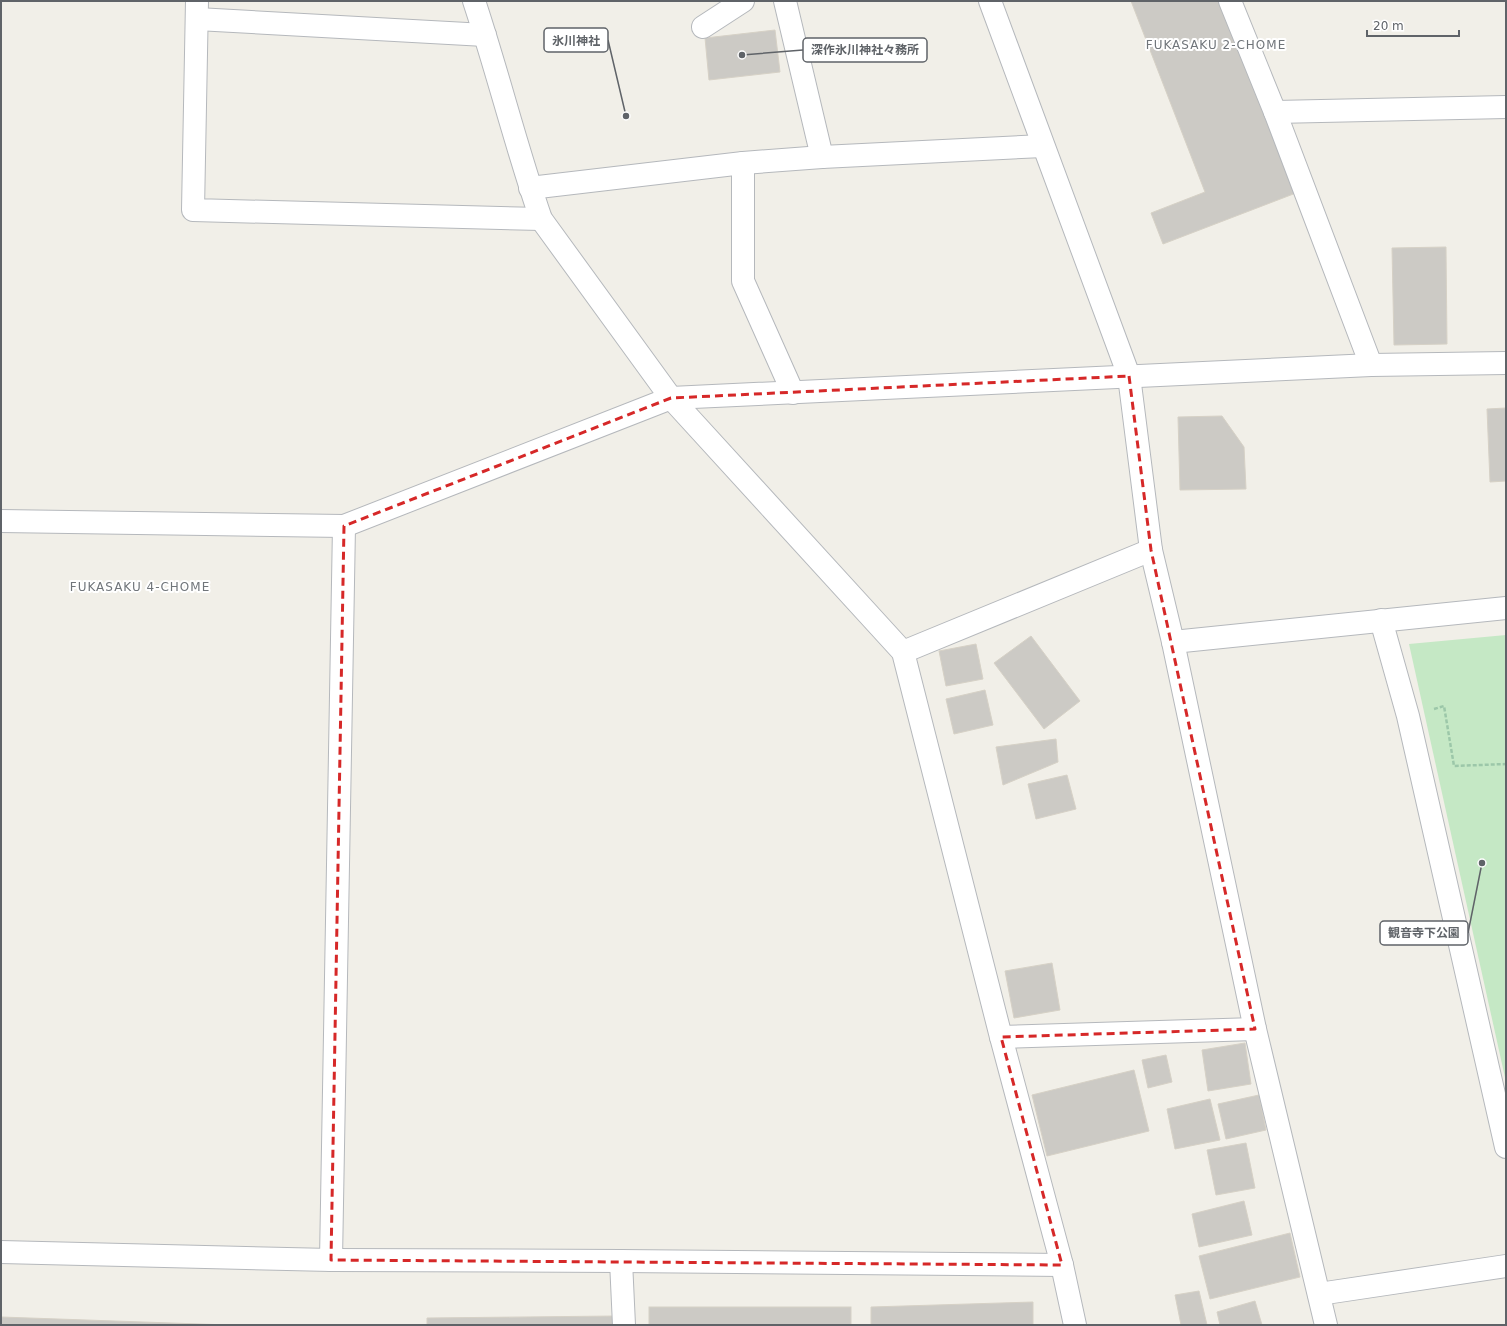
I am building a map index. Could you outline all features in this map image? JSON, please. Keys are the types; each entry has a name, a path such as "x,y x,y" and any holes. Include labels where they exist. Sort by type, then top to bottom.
{"street":[{"path":"474,1 530,188 541,219 671,398 903,652 1000,1037 1062,1265 1076,1325"},
{"path":"703,27 743,1"},
{"path":"785,1 822,157"},
{"path":"990,1 1129,376 1151,550 1173,642 1255,1029 1326,1325"},
{"path":"1230,1 1275,112 1371,365"},
{"path":"485,35 197,10 192,210 541,219"},
{"path":"1275,112 1506,107"},
{"path":"530,188 743,164 822,157 1043,146"},
{"path":"743,164 743,281 792,393"},
{"path":"1,521 344,526 671,398 1371,365 1506,363"},
{"path":"331,1260 344,526"},
{"path":"903,652 1151,550"},
{"path":"1173,642 1506,608"},
{"path":"1381,620 1408,716 1506,1147"},
{"path":"1000,1037 1255,1029"},
{"path":"1,1252 331,1260 1062,1265"},
{"path":"621,1261 624,1325"},
{"path":"1319,1294 1506,1266"}],"path":[{"path":"1408,716 1444,706 1454,766 1506,764"}],"highlighted area":[{"path":"1129,376 1151,550 1255,1029 1001,1037 1062,1265 331,1260 344,526 671,398"}],"green space":[{"path":"1506,635 1506,1082 1409,644"}],"building":[{"path":"1131,1 1221,1 1296,193 1163,244 1151,213 1205,192"},
{"path":"775,30 780,72 709,80 705,38"},
{"path":"1446,247 1447,344 1394,345 1392,248"},
{"path":"1506,408 1506,481 1490,482 1487,409"},
{"path":"1222,416 1244,447 1246,489 1180,490 1178,417"},
{"path":"1031,636 1080,701 1044,729 994,663"},
{"path":"976,644 983,679 946,686 939,651"},
{"path":"985,690 993,725 954,734 946,699"},
{"path":"1056,739 1058,762 1003,785 996,747"},
{"path":"1067,775 1076,809 1036,819 1028,784"},
{"path":"1052,963 1060,1010 1014,1018 1005,971"},
{"path":"1245,1043 1251,1084 1208,1091 1202,1050"},
{"path":"1166,1055 1172,1082 1148,1088 1142,1060"},
{"path":"1134,1070 1149,1131 1047,1156 1032,1095"},
{"path":"1259,1095 1266,1130 1226,1139 1218,1104"},
{"path":"1210,1099 1220,1140 1175,1149 1167,1109"},
{"path":"1246,1143 1255,1188 1216,1195 1207,1150"},
{"path":"1244,1201 1252,1235 1199,1247 1192,1214"},
{"path":"1290,1233 1300,1277 1210,1299 1199,1256"},
{"path":"1199,1291 1207,1325 1181,1325 1175,1295"},
{"path":"1255,1301 1262,1325 1220,1325 1217,1312"},
{"path":"1033,1302 1033,1325 871,1325 871,1307"},
{"path":"649,1307 851,1307 851,1325 649,1325"},
{"path":"615,1316 615,1325 427,1325 427,1318"},
{"path":"1,1317 228,1325 1,1325"}],"place":[{"name":"深作氷川神社々務所","path":"742,55"},
{"name":"氷川神社","path":"626,116"},
{"name":"観音寺下公園","path":"1482,863"}],"district":[{"name":"FUKASAKU 2-CHOME","path":"1216,45"},
{"name":"FUKASAKU 4-CHOME","path":"140,587"}]}
